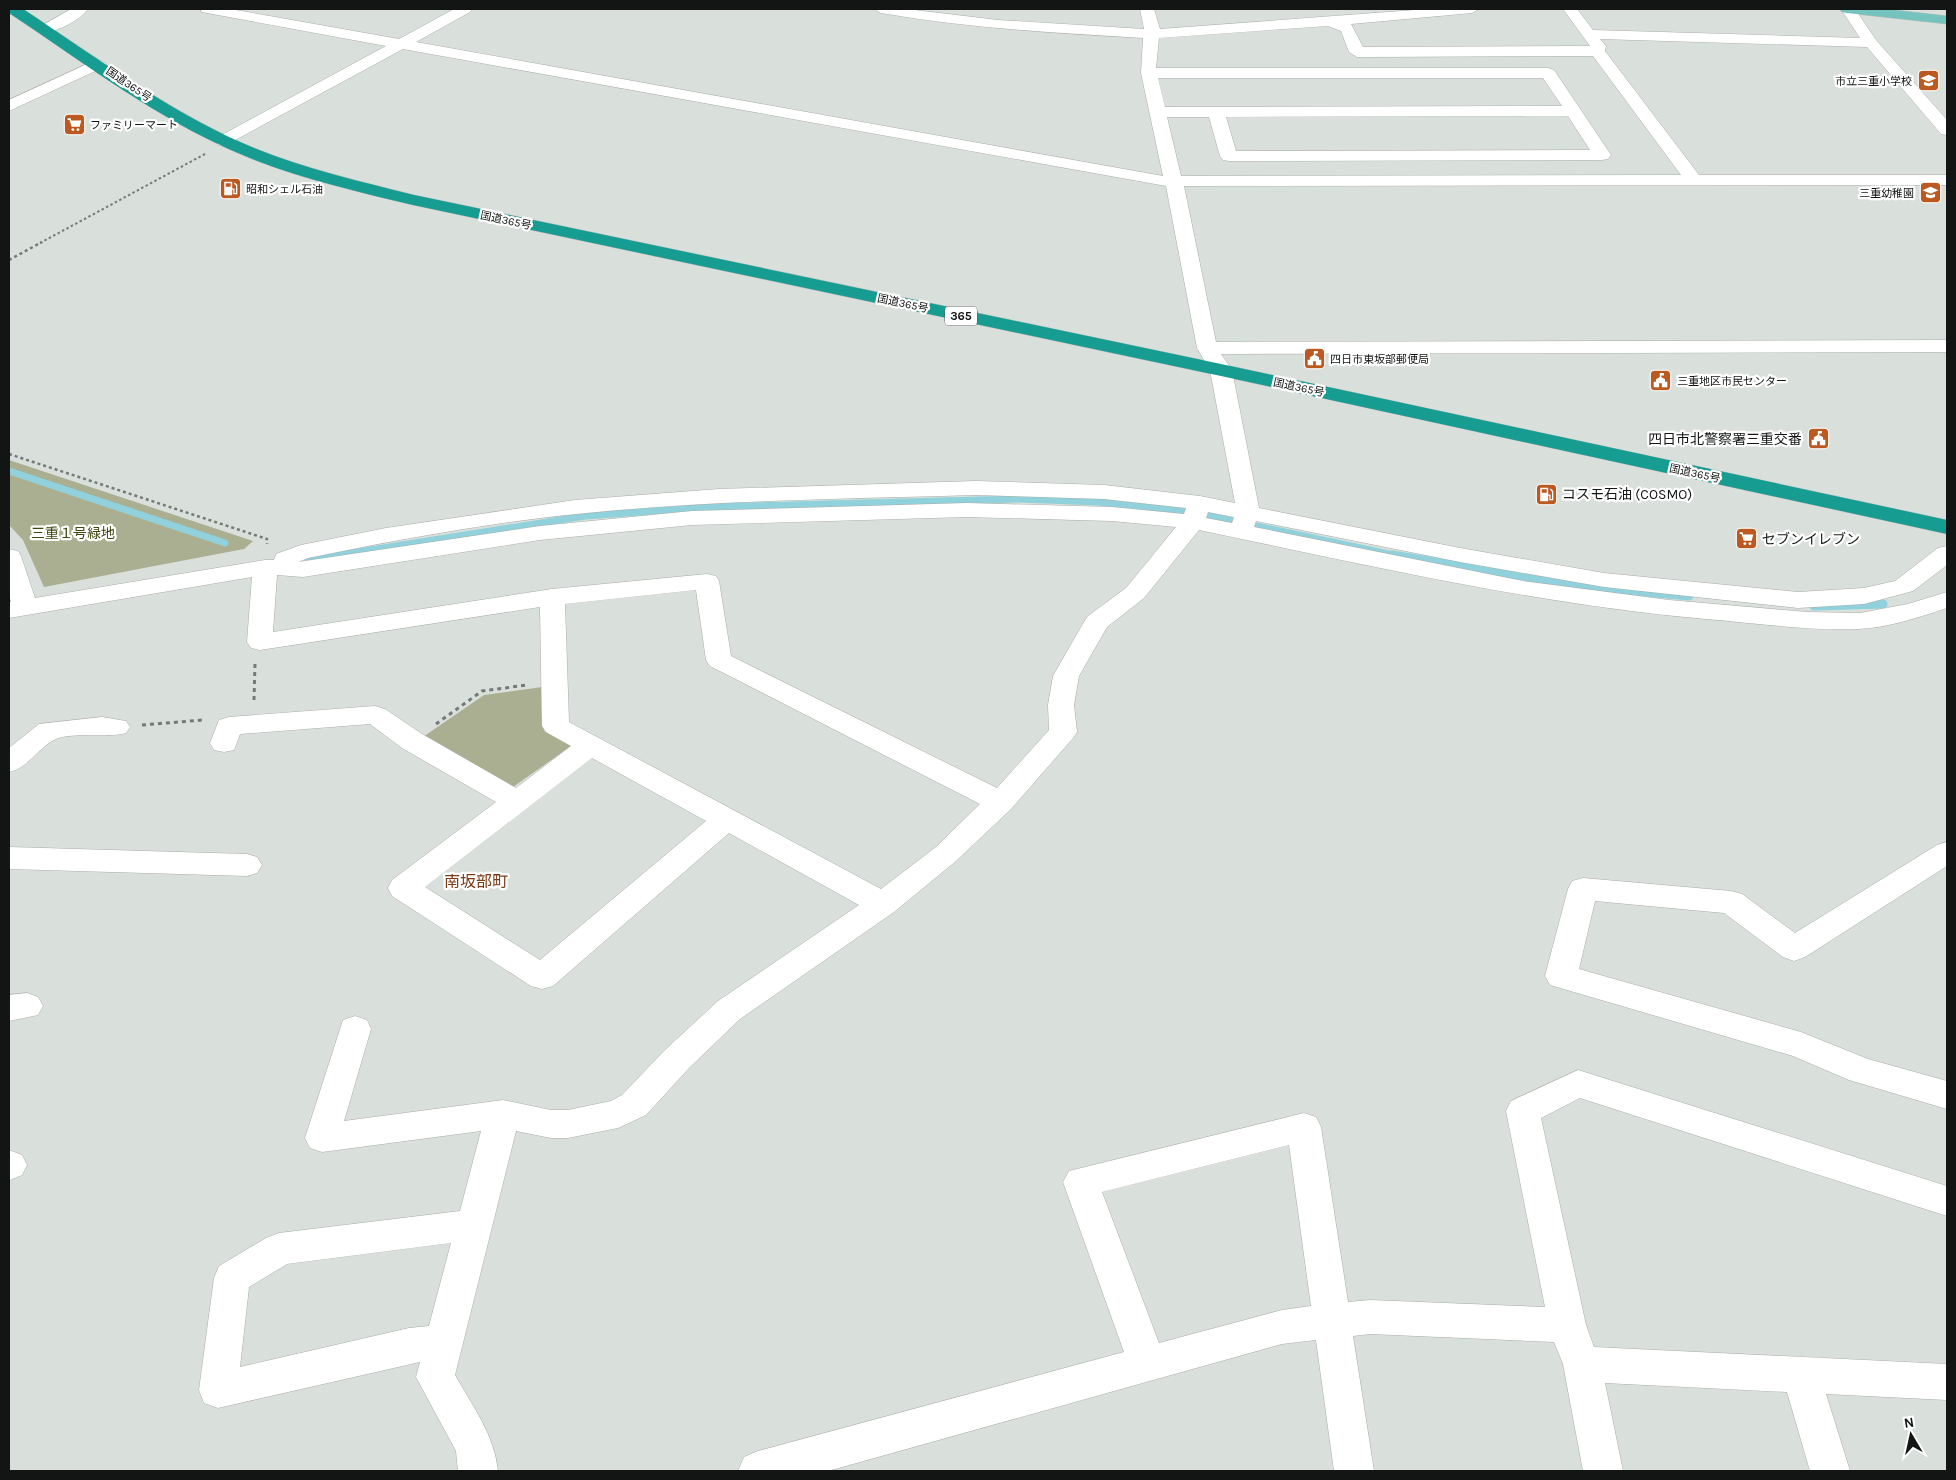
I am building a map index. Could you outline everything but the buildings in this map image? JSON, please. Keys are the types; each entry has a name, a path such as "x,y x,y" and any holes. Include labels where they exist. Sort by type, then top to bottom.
{"highway":[{"name":"国道365号","path":"14,9 170,112 226,141 294,170 413,200 1221,370 1947,527"}],"main road":[{"path":"1847,9 1947,20"}],"street":[{"path":"9,10 14,9"},
{"path":"44,29 59,24 81,9"},
{"path":"207,9 1174,182 1947,180"},
{"path":"226,141 465,9"},
{"path":"881,9 935,18 998,25 1152,31 1332,22 1472,9"},
{"path":"1147,9 1152,31 1148,65 1174,182 1207,348 1221,370 1244,521"},
{"path":"1570,9 1598,46 1597,51 1694,181"},
{"path":"1847,9 1871,43 1947,130"},
{"path":"1332,22 1347,28 1357,52 1597,51"},
{"path":"1590,34 1871,43"},
{"path":"9,106 98,64"},
{"path":"1150,73 1548,73 1602,155 1229,156 1216,112"},
{"path":"1159,112 1574,111"},
{"path":"1207,348 1947,346"},
{"path":"9,556 17,608 265,567 303,570 540,532 692,518 966,510 1112,514 1196,512 1669,608 1860,621 1912,611 1947,600"},
{"path":"355,1029 322,1138 503,1114 550,1124 568,1124 618,1114 634,1105 677,1058 729,1010 883,904 946,854 1001,802 1063,732 1062,705 1066,676 1097,622 1134,593 1196,512"},
{"path":"1523,577 1604,580 1798,600 1864,596 1904,586 1947,553"},
{"path":"265,567 260,642 552,597 707,581 719,660 1001,802"},
{"path":"552,597 556,726 883,904"},
{"path":"235,731 375,715 412,741 517,801"},
{"path":"9,763 50,730 102,726 116,727"},
{"path":"592,744 403,888 542,977 727,819"},
{"path":"1946,1094 1861,1070 1801,1045 1561,976 1583,889 1731,902 1794,949 1947,852"},
{"path":"9,858 247,865"},
{"path":"1604,1471 1582,1364 1567,1326 1523,1111 1578,1084 1947,1201"},
{"path":"478,1471 475,1447 435,1377 503,1114"},
{"path":"1148,1365 1082,1182 1304,1127 1354,1471"},
{"path":"444,1342 410,1346 218,1390 232,1278 253,1267 279,1249 432,1229 473,1226"},
{"path":"758,1471 1282,1327 1370,1317 1567,1326"},
{"path":"1582,1364 1947,1382"},
{"path":"1801,1375 1830,1471"}],"path":[{"path":"9,260 226,141"},
{"path":"9,454 267,539 265,567"},
{"path":"116,727 206,720 235,731 256,650 260,642"},
{"path":"412,741 482,691 554,681"}],"green space":[{"name":"三重１号緑地","path":"9,460 253,541 244,549 44,587 23,540 9,525"},
{"path":"542,687 544,731 571,746 513,787 423,737 484,695"}],"waterway":[{"path":"9,471 225,543"},
{"path":"333,556 585,516 711,507 1020,499 1098,502 1190,512 1397,556"},
{"path":"309,560 341,555"},
{"path":"1392,555 1397,556"},
{"path":"1397,556 1592,587 1689,596"},
{"path":"1814,606 1883,604"}],"place":[{"name":"市立三重小学校","path":"1928,81"},
{"name":"ファミリーマート","path":"74,125"},
{"name":"昭和シェル石油","path":"230,189"},
{"name":"三重幼稚園","path":"1930,193"},
{"name":"四日市東坂部郵便局","path":"1314,359"},
{"name":"三重地区市民センター","path":"1661,381"},
{"name":"四日市北警察署三重交番","path":"1818,439"},
{"name":"コスモ石油 (COSMO)","path":"1546,494"},
{"name":"セブンイレブン","path":"1746,539"}],"district":[{"name":"南坂部町","path":"476,881"}]}
